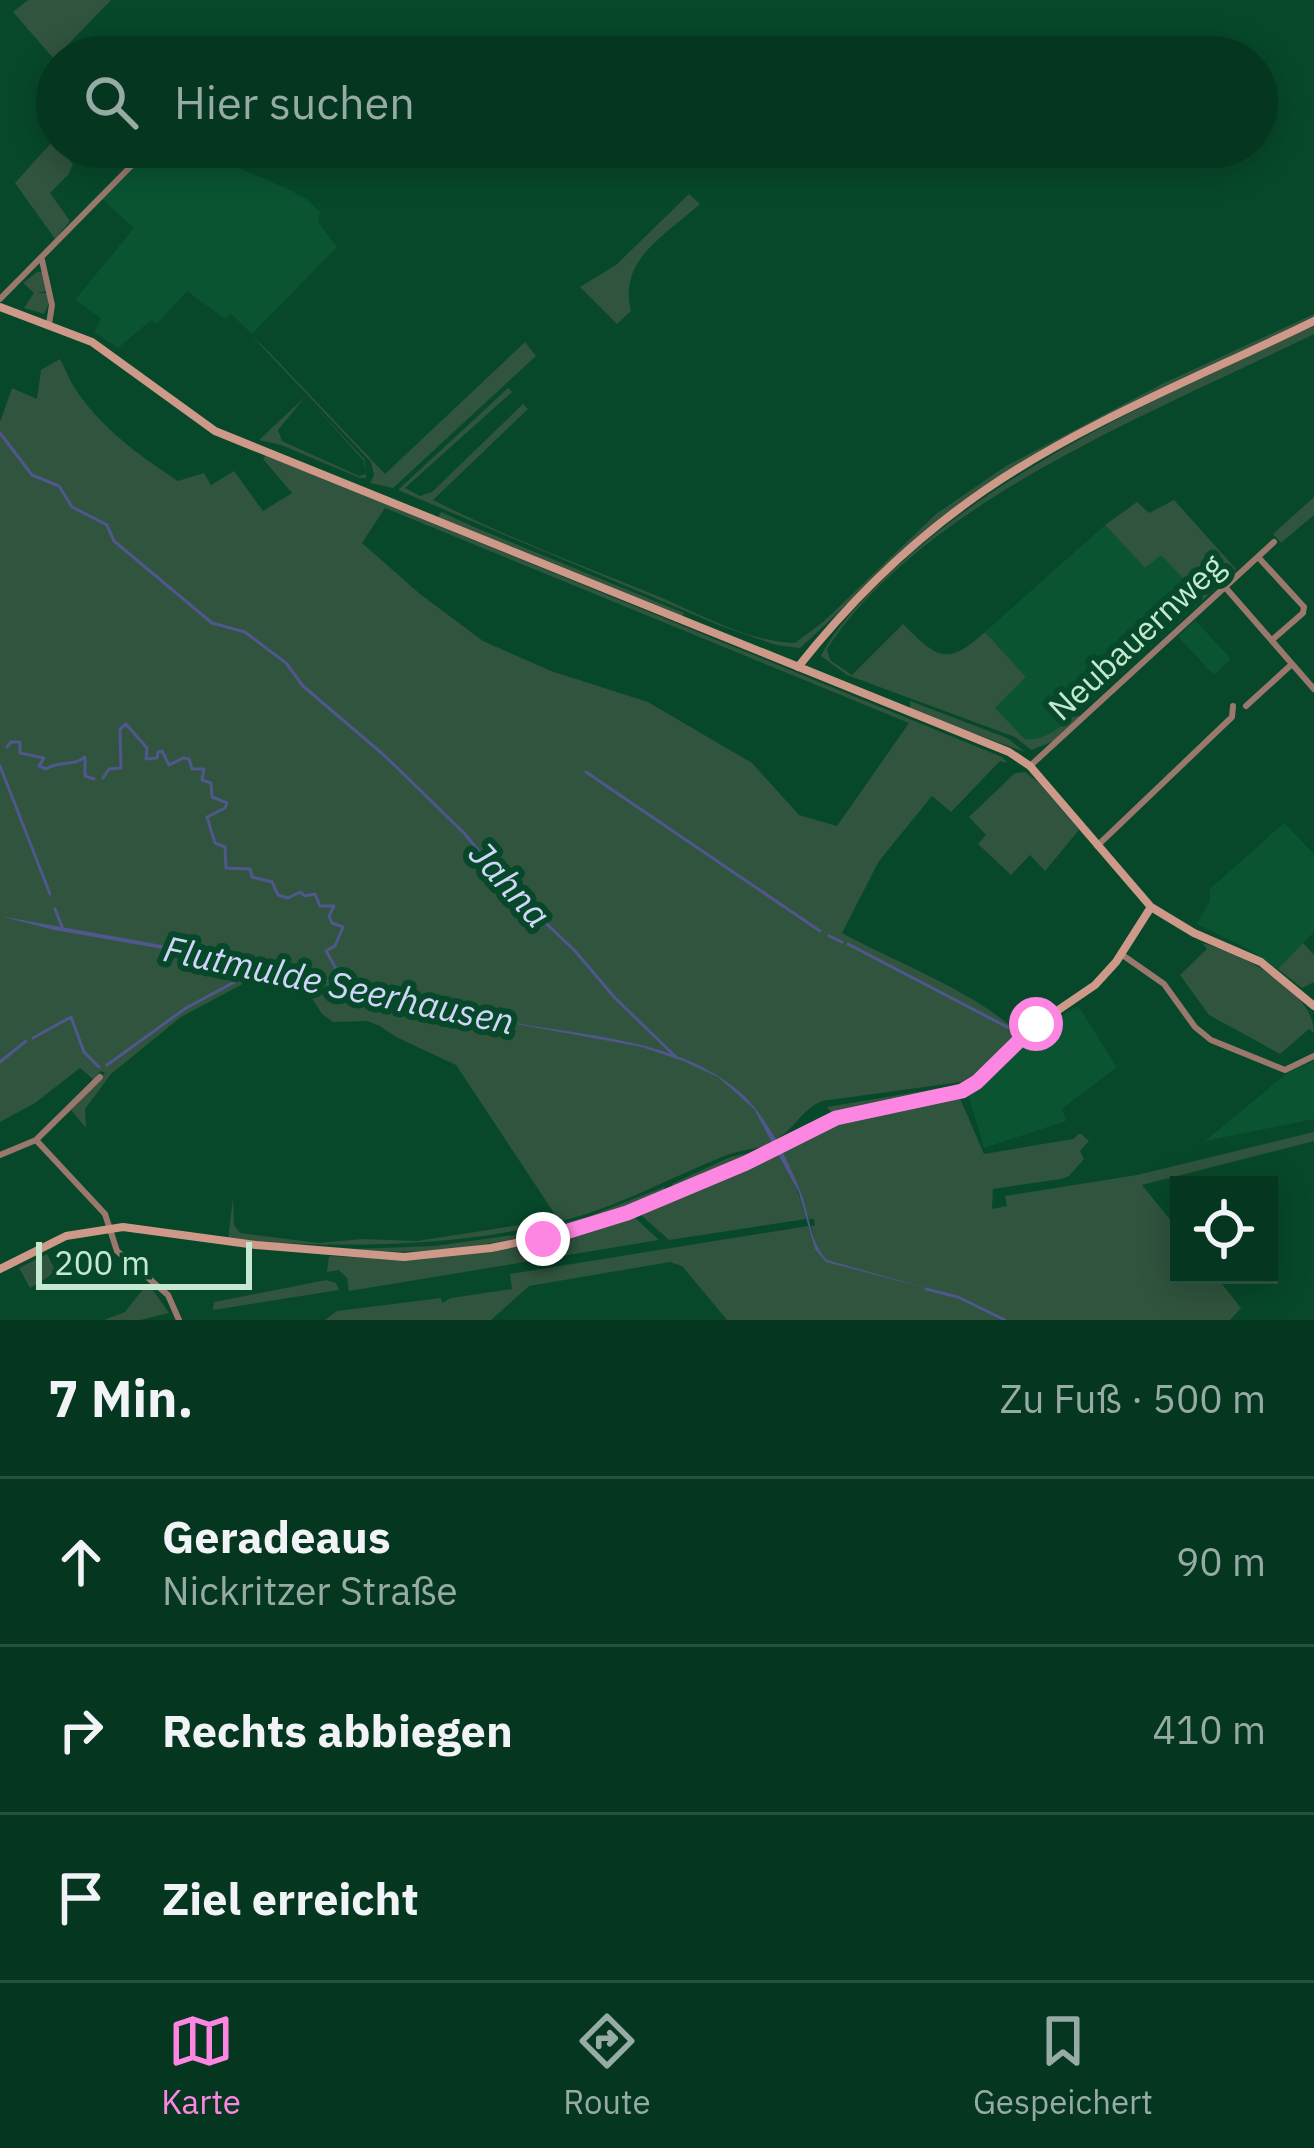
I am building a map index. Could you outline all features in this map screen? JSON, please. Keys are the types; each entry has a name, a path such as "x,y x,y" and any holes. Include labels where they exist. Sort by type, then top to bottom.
{"street":[{"path":"130,168 0,303 82,336 114,355 205,425 1009,752 1030,766 1151,907 1194,933 1261,962 1314,1006"},
{"path":"42,260 52,310 49,324"},
{"path":"798,667 910,548 985,490 1088,431 1314,321"},
{"name":"Neubauernweg","path":"1030,766 1274,542"},
{"path":"1258,557 1304,607 1272,640"},
{"path":"1225,586 1314,688"},
{"path":"1246,706 1292,664"},
{"path":"1097,846 1232,717 1233,706"},
{"path":"0,1269 66,1236 110,1228 318,1251 425,1257 557,1236 607,1221 844,1115 962,1091 992,1069 1026,1032 1095,986 1151,907"},
{"path":"1121,954 1163,984 1195,1028 1218,1044 1285,1070 1314,1056"},
{"path":"1305,999 1314,990"},
{"path":"0,1155 36,1140 100,1077"},
{"path":"36,1140 105,1214 117,1251 168,1295 178,1320"}],"shaded area":[{"path":"28,0 111,0 76,36 36,38 13,12"},
{"path":"36,160 36,168 71,168 50,193 70,221 55,239 15,183"},
{"path":"133,168 238,168 307,199 320,212 318,222 337,247 252,334 231,314 225,319 187,291 157,324 151,320 118,348 94,332 101,318 75,300 134,228 102,199"},
{"path":"689,194 700,204 659,238 638,263 631,277 631,311 617,324 580,287 616,265"},
{"path":"42,272 47,291 36,293 47,293 49,303 44,314 24,308 34,293 23,283"},
{"path":"1314,314 1099,419 1017,465 932,526 800,648 776,645 721,626 398,490 508,388 512,392 405,488 420,496 432,492 523,404 528,409 433,500 724,625 759,638 795,643 936,514 1006,466 1162,384"},
{"path":"1314,326 1314,334 1117,428 983,504 922,548 870,596 827,649 830,660 852,675 903,624 942,654 961,650 985,632 1026,677 995,708 1025,739 1046,735 1076,713 1080,717 1054,741 1031,750 1015,737 847,675 821,656 839,627 879,584 925,542 975,504 1084,437"},
{"path":"251,335 385,474 525,342 536,356 393,488 370,483 374,475 371,462"},
{"path":"60,359 75,389 99,419 178,481 204,473 211,485 234,471 263,511 292,493 263,459 266,455 1002,757 1008,763 1000,761 951,812 932,796 879,861 842,933 958,991 1018,1033 989,1067 961,1082 822,1101 782,1136 771,1137 799,1193 806,1219 669,1240 640,1214 642,1210 773,1156 769,1145 733,1153 590,1213 527,1229 400,1243 314,1244 228,1240 233,1198 234,1225 240,1233 318,1243 417,1241 558,1219 456,1065 367,1021 333,1022 308,992 278,982 250,980 181,1017 111,1074 85,1109 86,1128 71,1110 105,1073 100,1071 94,1080 80,1068 35,1103 0,1122 0,422 12,388 37,399 41,370","holes":["385,508 909,723 837,826 799,815 752,763 648,702 551,671 483,641 362,543"]},
{"path":"305,397 278,430 282,441 359,476 366,474 366,478 360,478 281,445 259,440"},
{"path":"1314,497 1314,515 1281,543 1273,534"},
{"path":"1174,500 1236,569 1203,600 1161,555 1145,568 1105,525 1137,502 1149,513"},
{"path":"441,512 684,613 682,617 438,517"},
{"path":"1105,525 1145,568 1161,554 1203,600 1042,747 1026,739 994,708 1026,677 985,632"},
{"path":"1195,620 1231,659 1214,675 1178,637"},
{"path":"910,701 1007,738 1025,752 910,710"},
{"path":"1025,772 1079,830 1045,871 1030,855 1011,875 978,844 986,835 969,817 1015,773"},
{"path":"1284,823 1314,854 1314,932 1278,969 1197,924 1210,901 1210,889"},
{"path":"1202,943 1274,976 1302,1003 1314,1033 1309,1029 1280,1054 1209,1015 1180,975 1207,949"},
{"path":"1303,943 1314,955 1314,982 1302,988 1278,969"},
{"path":"1078,1006 1117,1067 1062,1109 1066,1121 984,1148 968,1094 1025,1038"},
{"path":"1314,1061 1314,1119 1205,1141 1287,1073"},
{"path":"956,1089 834,1116 827,1107"},
{"path":"959,1096 984,1154 1073,1139 1080,1133 1089,1141 1080,1151 1084,1159 1069,1176 993,1189 992,1209 1007,1206 1005,1196 1137,1175 1314,1132 1314,1141 1142,1185 1170,1220 1170,1284 1222,1284 1241,1308 1230,1320 727,1320 682,1266 670,1262 529,1286 491,1320 325,1320 337,1311 441,1298 442,1303 512,1289 510,1274 808,1226 815,1242 814,1219 809,1219 781,1153 827,1125"},
{"path":"767,1149 675,1189 672,1184 730,1157"},
{"path":"664,1187 666,1192 587,1225 544,1228 587,1217"},
{"path":"628,1216 659,1240 349,1291 347,1278 339,1270 327,1272 329,1256 481,1252 554,1239"},
{"path":"539,1234 447,1249 354,1249 435,1246"},
{"path":"47,1254 56,1272 30,1288 19,1268"},
{"path":"326,1280 336,1283 339,1290 213,1310 214,1302"},
{"path":"148,1283 169,1313 140,1320 104,1320 125,1312"}],"water":[{"path":"0,916 260,964 499,1020 626,1041 687,1060 715,1074 740,1092 759,1113 790,1167 827,1260 930,1289 826,1262 815,1249 799,1193 754,1109 718,1077 683,1061 642,1047 495,1020 260,966"}],"waterway":[{"name":"Jahna","path":"0,433 32,475 59,486 72,507 107,525 114,541 212,623 245,632 286,663 303,686 385,756 465,834 505,884 676,1057"},
{"name":"Flutmulde Seerhausen","path":"103,778 109,769 121,768 120,729 126,724 147,748 146,759 157,758 162,751 169,765 183,758 189,759 192,769 204,769 202,780 211,783 212,797 227,803 207,817 215,843 225,847 226,868 250,869 252,877 272,882 278,895 315,894 320,906 334,906 329,916 332,923 343,927 335,946 326,951 338,972"},
{"path":"7,747 20,742 20,753 44,758 39,766 46,769 85,757 85,776 94,779"},
{"path":"0,766 50,894"},
{"path":"586,772 820,931"},
{"path":"55,909 63,929"},
{"path":"829,936 842,942"},
{"path":"848,944 1007,1027"},
{"name":"Flutmulde Seerhausen","path":"107,1065 186,1008 242,978"},
{"path":"33,1038 71,1017 84,1052 99,1067"},
{"path":"0,1062 26,1041"},
{"name":"Jahna","path":"926,1289 958,1297 1005,1320"}],"route":[{"path":"543,1239 627,1213 746,1163 836,1118 962,1091 992,1069 1036,1024"}]}
